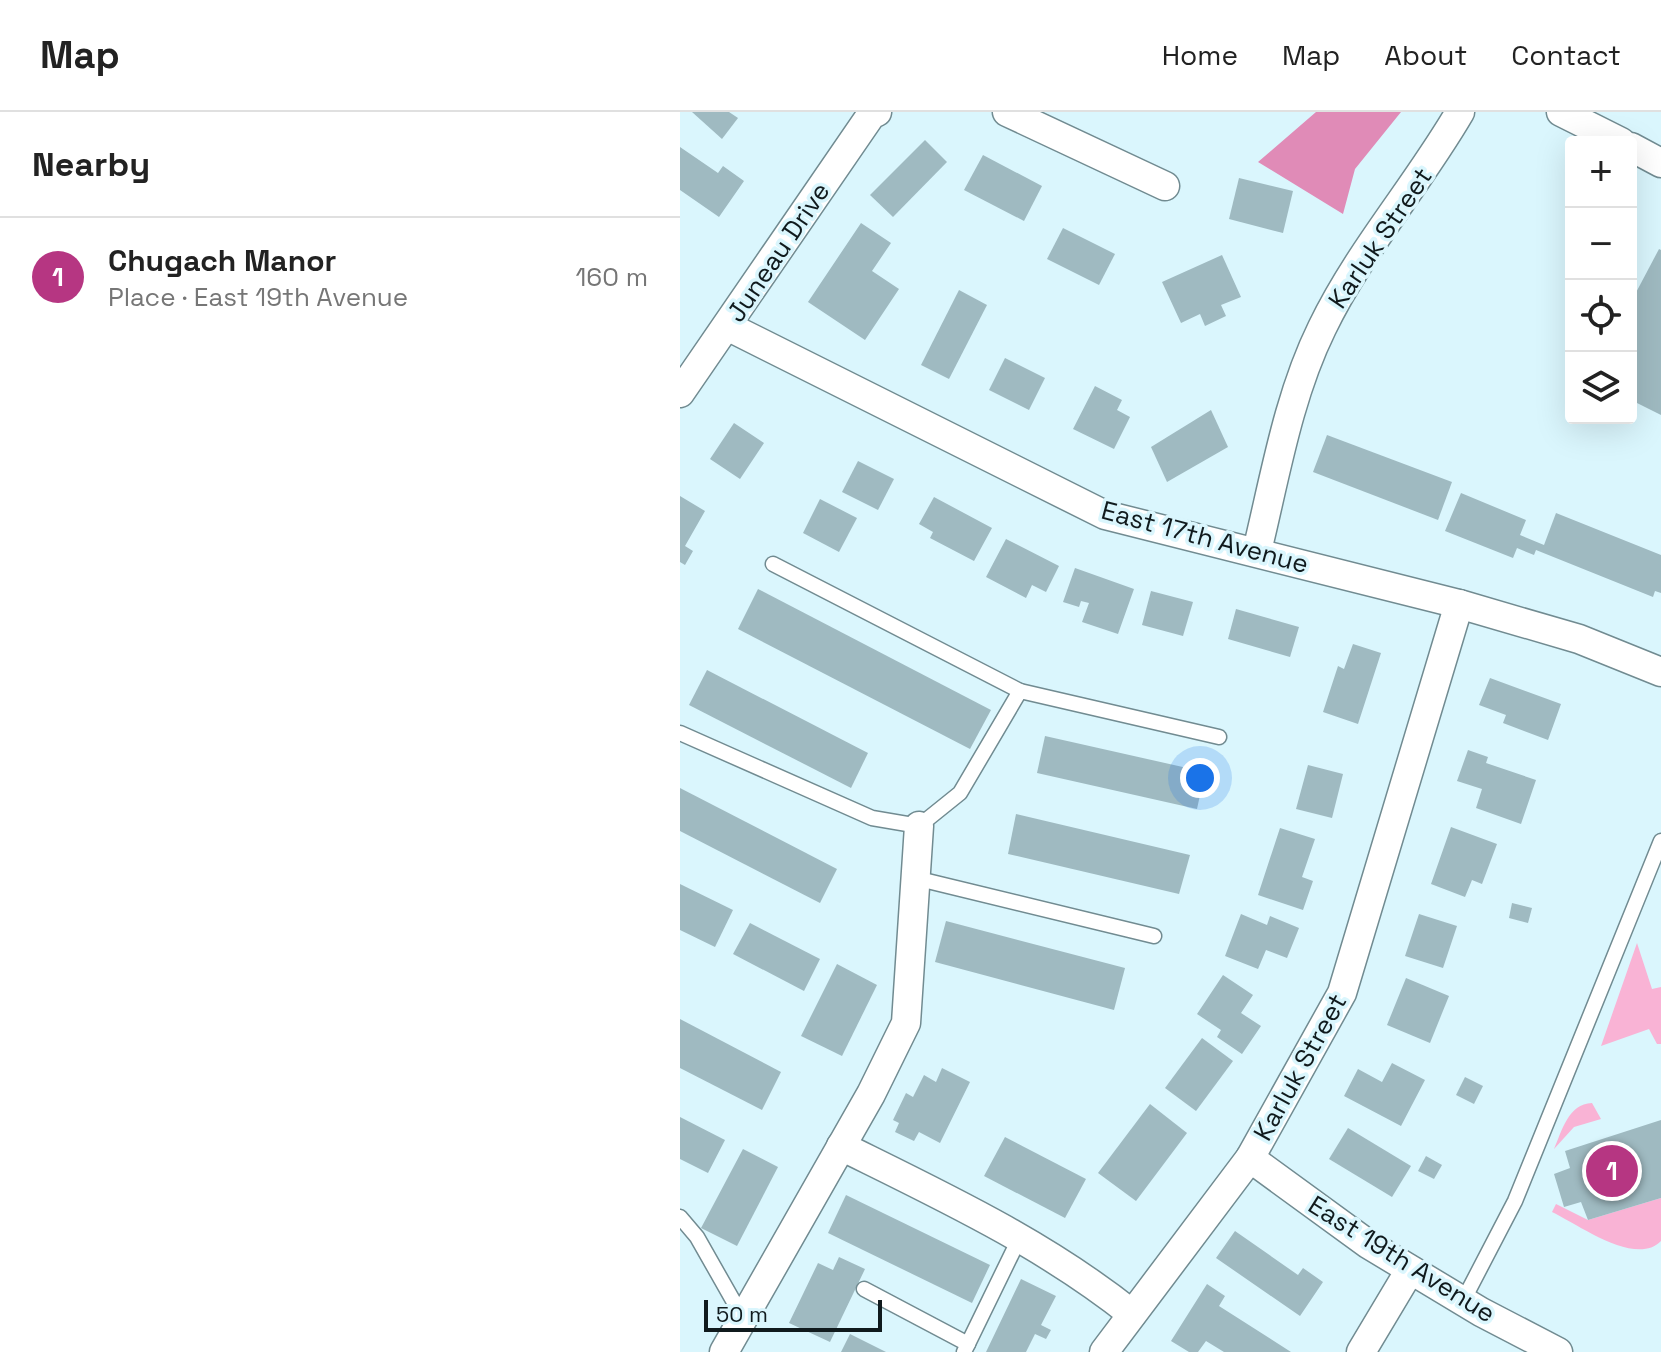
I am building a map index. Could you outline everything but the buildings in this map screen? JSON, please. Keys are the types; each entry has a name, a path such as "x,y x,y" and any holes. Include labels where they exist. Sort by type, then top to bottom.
{"street":[{"name":"Juneau Drive","path":"680,393 871,115 877,112"},
{"path":"1007,112 1165,186"},
{"name":"Karluk Street","path":"1257,551 1294,399 1321,329 1362,256 1427,169 1460,112"},
{"path":"1561,112 1609,136"},
{"path":"1637,150 1661,163"},
{"name":"East 17th Avenue","path":"727,326 1105,515 1459,604 1579,639 1661,672"},
{"name":"Karluk Street","path":"1104,1352 1250,1158 1342,993 1459,604"},
{"path":"724,1352 841,1146 906,1023 919,826"},
{"path":"841,1146 1020,1237 1082,1274 1132,1314"},
{"name":"East 19th Avenue","path":"1250,1158 1368,1244 1463,1301 1558,1352"},
{"path":"1361,1352 1410,1270"}],"lane":[{"path":"773,564 1020,691 1219,737"},
{"path":"680,733 872,818 919,826 960,793 1020,691"},
{"path":"1463,1301 1515,1201 1661,841"},
{"path":"915,878 1154,936"},
{"path":"680,1217 697,1237 743,1318"},
{"path":"864,1289 966,1348 1020,1237"}],"shaded area":[{"path":"1316,112 1401,112 1355,169 1343,214 1258,162"},
{"path":"1637,943 1652,989 1661,987 1661,1044 1657,1044 1649,1029 1601,1046"},
{"path":"1592,1103 1601,1119 1574,1127 1554,1149 1572,1113"},
{"path":"1661,1198 1661,1241 1650,1248 1623,1247 1552,1212 1556,1204 1588,1220"}],"place":[{"name":"Chugach Manor","path":"1612,1171"}]}
